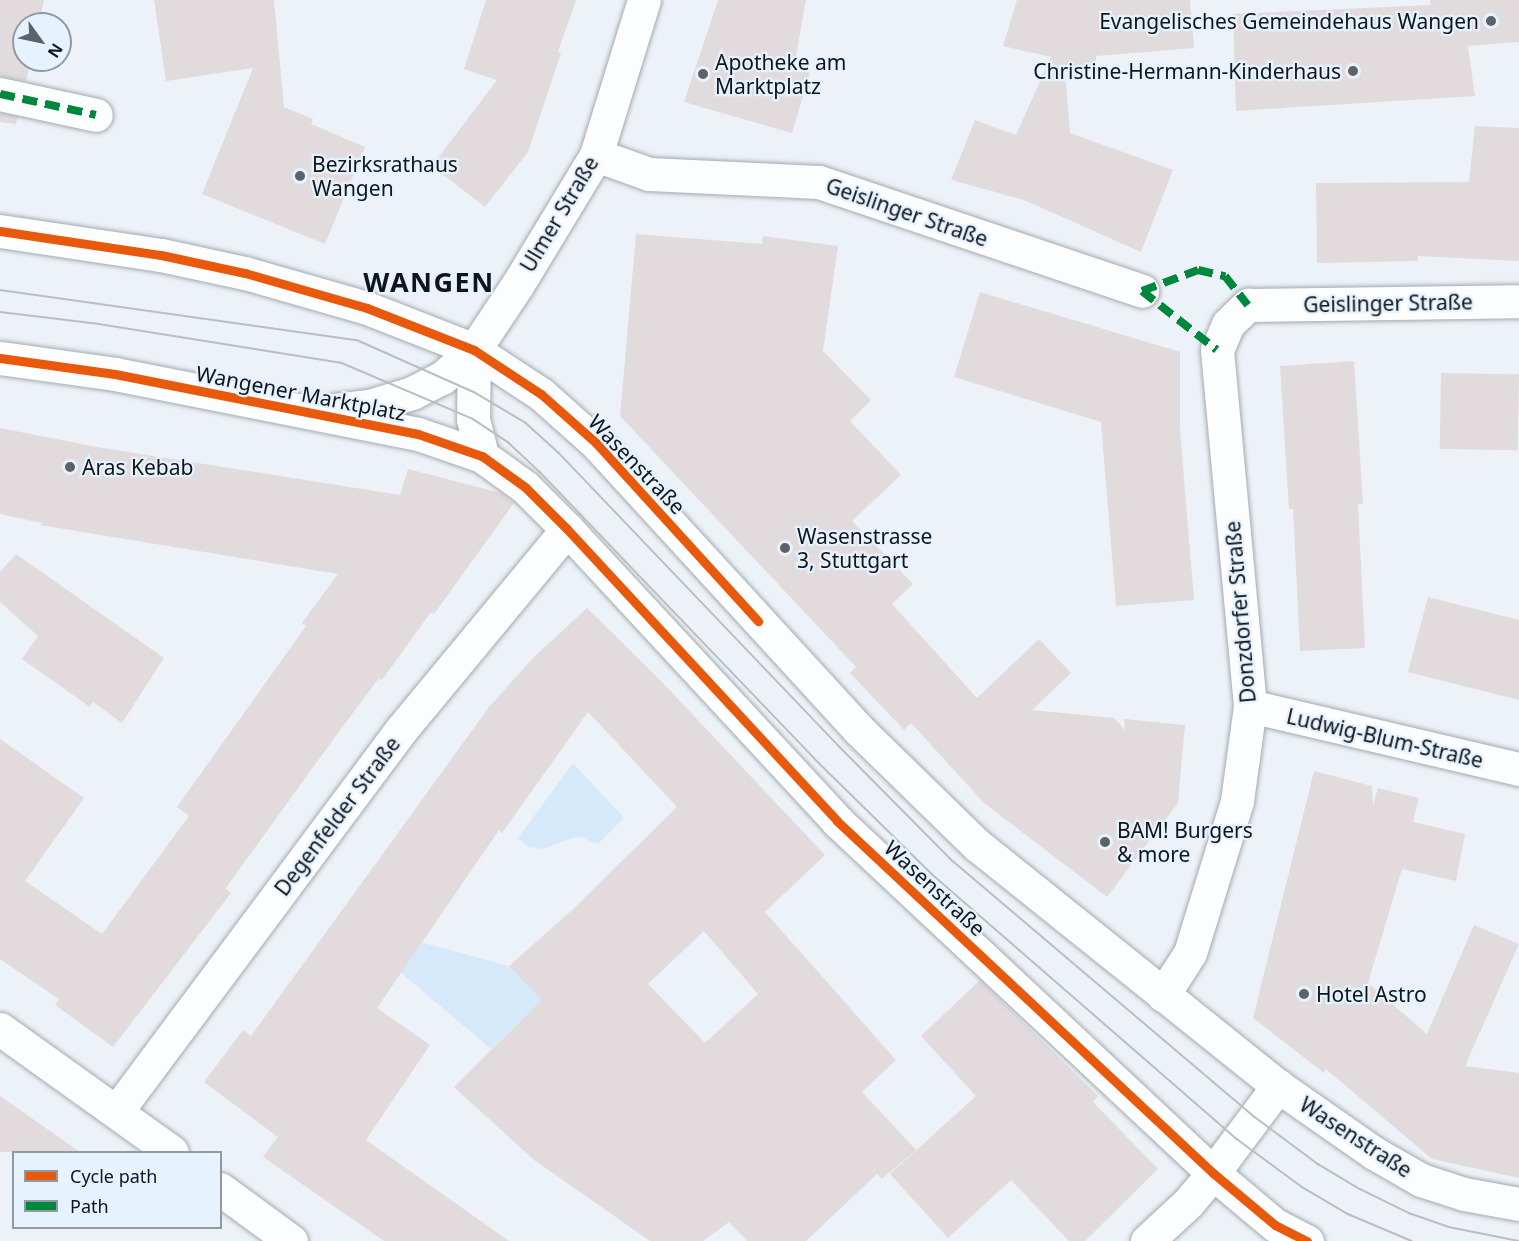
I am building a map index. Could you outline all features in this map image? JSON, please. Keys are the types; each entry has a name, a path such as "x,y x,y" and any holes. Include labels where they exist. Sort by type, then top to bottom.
{"street":[{"name":"Ulmer Straße","path":"310,412 369,406 412,393 442,378 474,350 518,284 596,155 644,0"},
{"path":"0,94 96,115"},
{"name":"Geislinger Straße","path":"596,155 649,174 819,182 1142,291"},
{"path":"0,231 161,255 245,273 367,308 474,350 473,419 482,456"},
{"name":"Geislinger Straße","path":"1228,324 1248,305 1519,301"},
{"name":"Donzdorfer Straße","path":"1163,995 1190,953 1234,812 1250,706 1217,350 1228,324"},
{"name":"Wasenstraße","path":"474,350 541,394 596,443 859,730 977,845 1278,1086 1374,1153 1421,1179 1464,1194 1519,1204"},
{"name":"Wangener Marktplatz","path":"0,358 115,374 418,434 482,456 525,487 567,529"},
{"name":"Wasenstraße","path":"567,529 837,821 1213,1173 1275,1225 1307,1241"},
{"name":"Degenfelder Straße","path":"117,1111 401,730 567,529"},
{"name":"Ludwig-Blum-Straße","path":"1250,706 1519,769"},
{"path":"0,1029 171,1151"},
{"path":"1147,1241 1188,1203 1278,1086"},
{"path":"222,1190 291,1241"}],"shaded area":[{"path":"573,763 624,818 598,844 581,837 572,838 544,849 528,847 518,838"},
{"path":"339,920 509,966 541,1000 491,1049"}],"building":[{"path":"0,0 44,0 42,12 12,12 12,72 28,72 26,81 0,76"},
{"path":"154,0 274,0 284,107 313,119 311,124 365,147 325,244 202,194 253,68 166,81"},
{"path":"486,0 576,0 528,152 485,207 432,166 497,80 464,69"},
{"path":"718,0 806,0 794,67 810,73 792,133 684,102"},
{"path":"1017,0 1190,0 1194,48 1096,56 1096,68 1065,71 1070,133 1173,170 1141,252 1024,200 951,180 975,120 1016,135 1051,57 1003,46"},
{"name":"Christine-Hermann-Kinderhaus","path":"1430,0 1519,0 1519,42 1468,46 1475,96 1236,111 1233,14 1431,5"},
{"path":"0,113 18,117 16,124 0,122"},
{"path":"1475,126 1519,128 1519,261 1418,256 1418,261 1317,263 1316,183 1469,182"},
{"path":"636,234 762,244 763,236 838,246 823,351 871,400 850,421 901,475 852,521 913,584 892,604 977,698 1039,639 1071,673 1032,710 1114,718 1125,730 1124,719 1185,725 1178,803 1107,897 984,803 911,723 904,730 850,673 856,667 620,416"},
{"path":"980,292 1180,352 1180,430 1194,600 1116,606 1101,422 954,377"},
{"path":"1354,361 1363,504 1358,504 1365,648 1300,651 1293,509 1289,509 1280,366"},
{"path":"1441,373 1519,374 1518,450 1440,449"},
{"path":"0,428 97,447 400,495 408,469 501,493 514,503 434,614 431,612 382,680 379,678 335,737 225,889 231,893 113,1047 55,1005 59,999 0,959 0,739 84,798 25,881 102,934 189,816 177,807 306,626 302,623 338,574 40,525 42,523 0,514"},
{"path":"16,554 164,658 122,723 93,702 90,707 22,659 38,636 0,602 0,572"},
{"path":"1428,597 1519,620 1519,700 1408,672"},
{"path":"587,608 661,681 825,855 765,912 896,1060 862,1092 916,1150 882,1179 877,1174 806,1241 747,1241 729,1222 703,1241 650,1241 534,1160 454,1087 541,1000 509,966 571,911 677,807 588,712 502,833 499,830 377,1008 430,1045 366,1140 509,1241 384,1241 263,1157 278,1137 204,1082 243,1030 251,1036 489,707 532,659","holes":["704,931 758,994 705,1043 648,984"]},
{"path":"1314,771 1372,786 1373,806 1378,788 1419,798 1413,822 1465,834 1456,881 1402,869 1368,983 1427,1034 1474,925 1519,944 1465,1066 1519,1073 1519,1178 1432,1159 1326,1069 1324,1073 1253,1018"},
{"path":"980,980 1098,1096 1093,1102 1158,1169 1085,1241 1069,1241 1011,1180 948,1238 890,1174 976,1096 921,1036"},
{"path":"0,1096 79,1151 12,1151 0,1152"}],"tram line":[{"path":"0,290 357,340 474,392 526,423 559,453 839,746 953,861 1255,1117 1318,1164 1360,1189 1409,1213 1449,1227 1519,1241"},
{"path":"0,312 99,324 342,363 473,419 508,442 540,472 815,759 932,874 1237,1139 1302,1187 1348,1214 1412,1241"}],"marked path":[{"path":"0,94 96,115"},
{"path":"1142,291 1198,270 1225,276 1248,305"},
{"path":"1142,291 1217,350"}],"cycle path":[{"path":"0,231 161,255 245,273 367,308 474,350 541,394 596,443 758,621"},
{"path":"0,358 115,374 418,434 482,456 525,487 567,529 837,821 1213,1173 1275,1225 1307,1241"}],"place":[{"name":"Evangelisches Gemeindehaus Wangen","path":"1491,21"},
{"name":"Christine-Hermann-Kinderhaus","path":"1353,71"},
{"name":"Apotheke am Marktplatz","path":"703,74"},
{"name":"Bezirksrathaus Wangen","path":"300,176"},
{"name":"Aras Kebab","path":"70,467"},
{"name":"Wasenstrasse 3, Stuttgart","path":"785,548"},
{"name":"BAM! Burgers & more","path":"1105,842"},
{"name":"Hotel Astro","path":"1304,994"}],"district":[{"name":"WANGEN","path":"429,282"}]}
